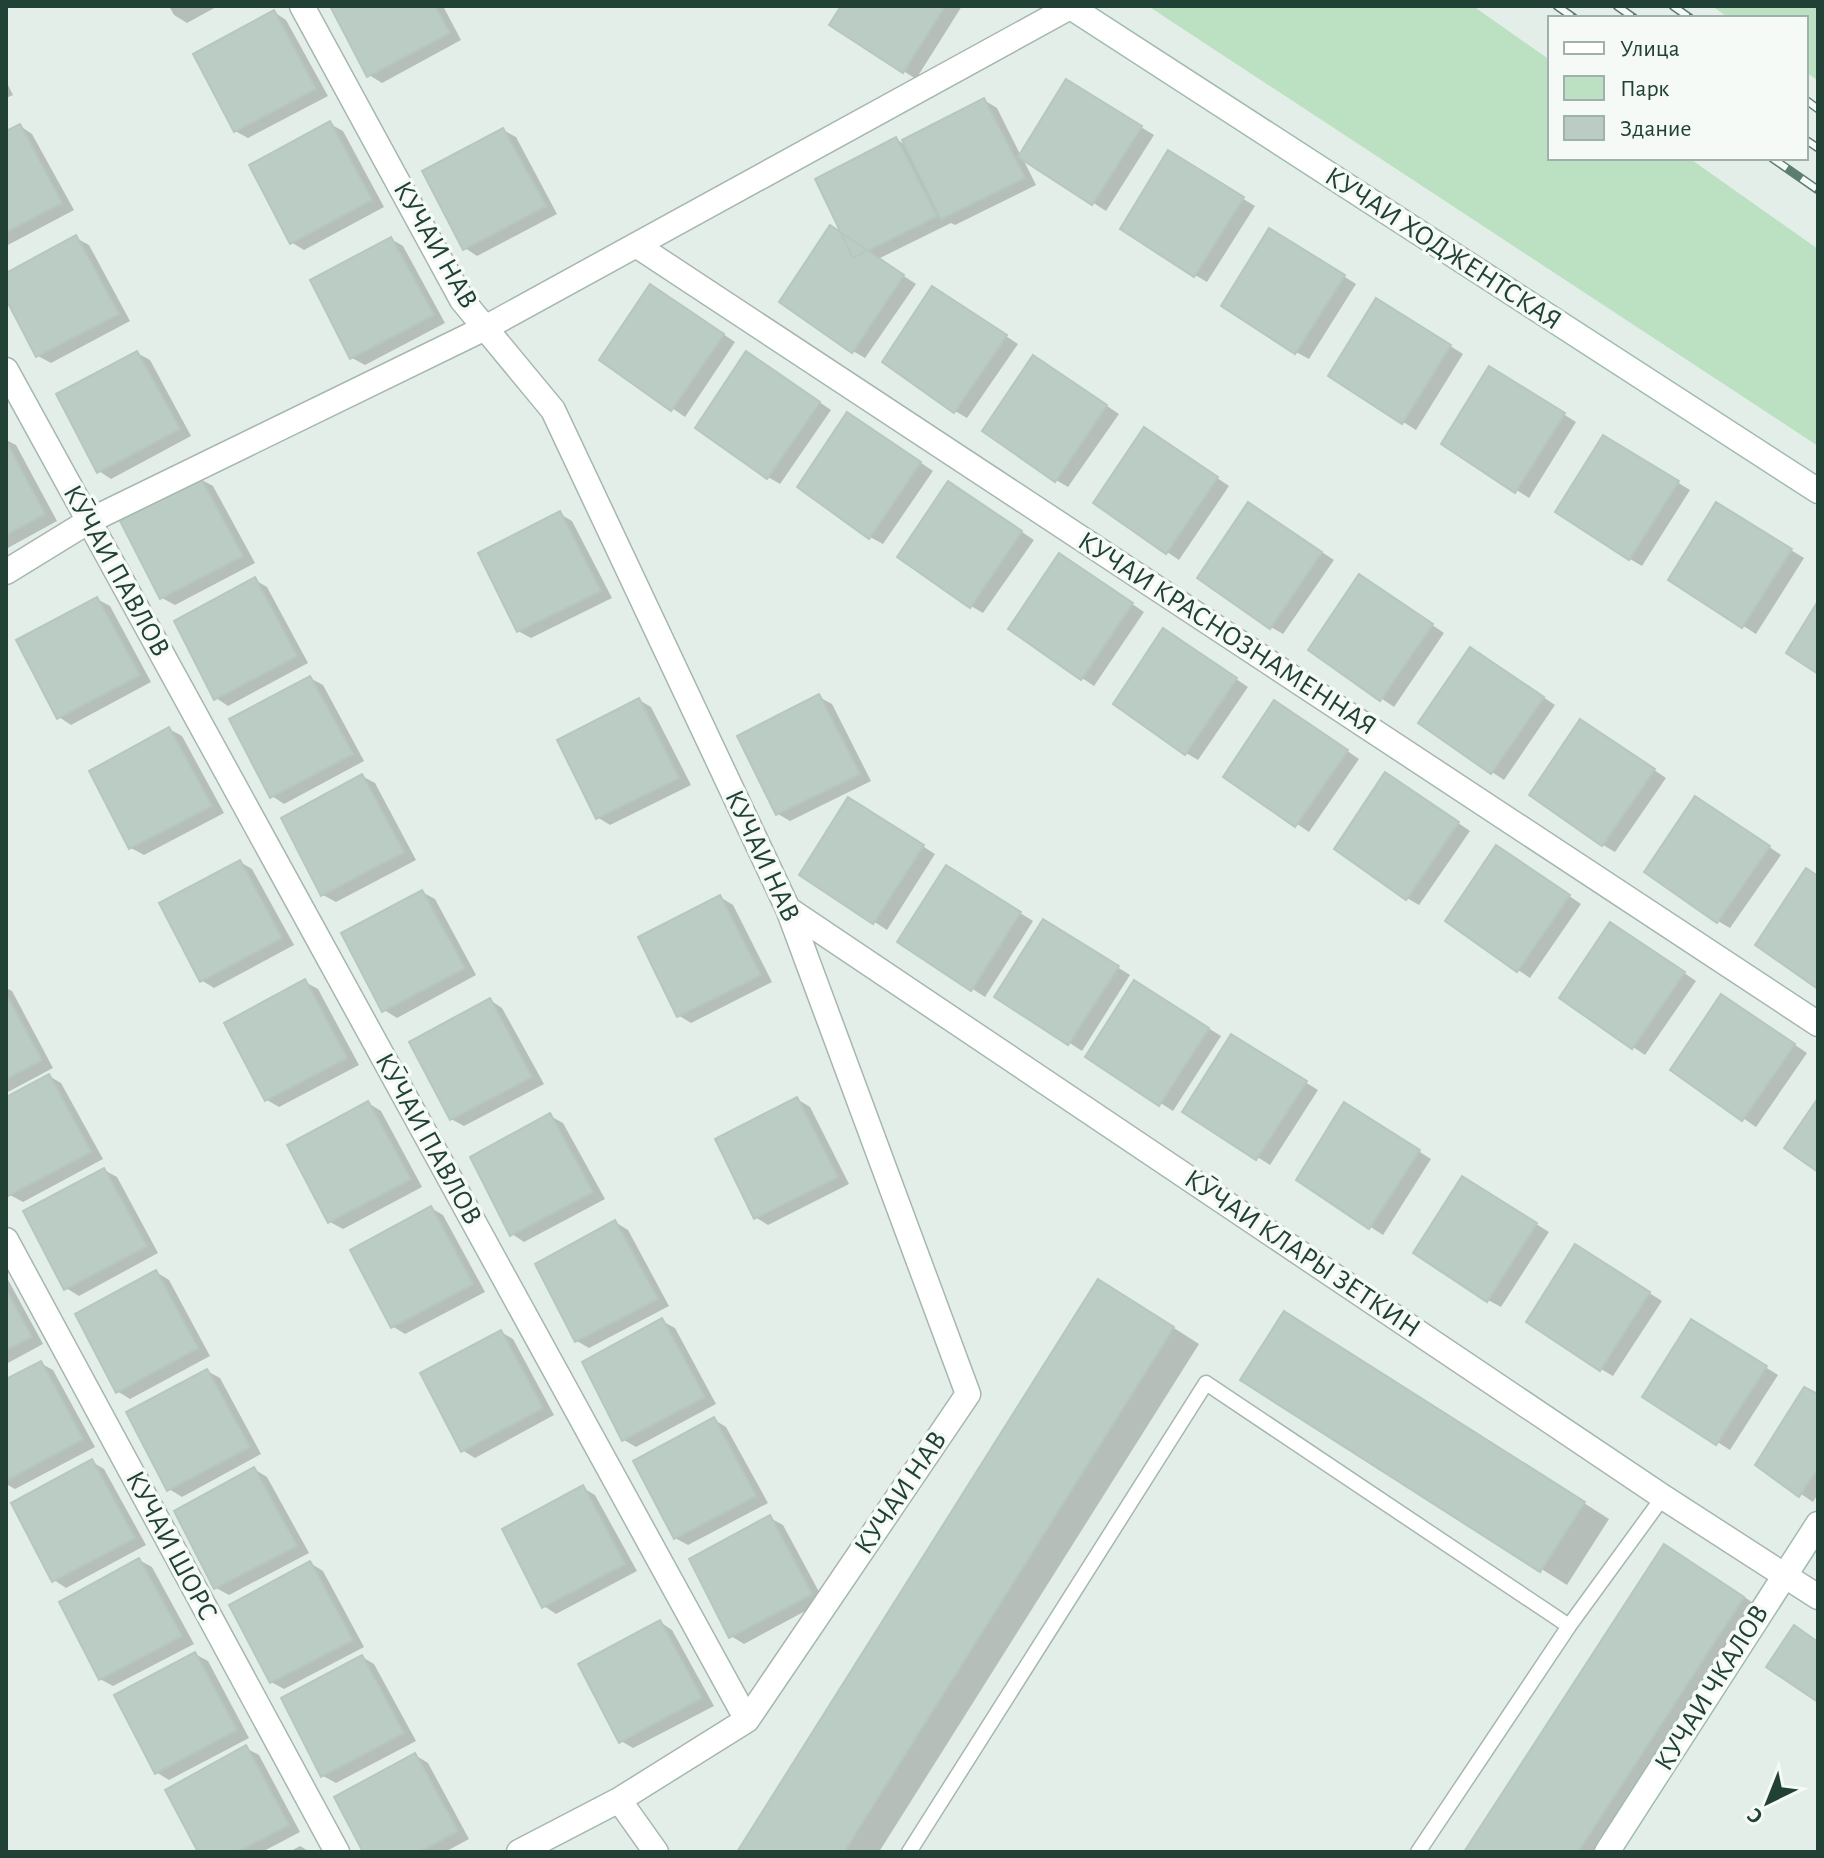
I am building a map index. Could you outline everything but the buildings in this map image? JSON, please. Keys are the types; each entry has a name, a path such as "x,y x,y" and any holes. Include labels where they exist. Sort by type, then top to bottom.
{"street":[{"name":"КУЧАИ НАВ","path":"302,6 462,300 553,410 788,909 968,1394 747,1720"},
{"path":"6,572 89,521 485,328 1069,6"},
{"name":"КУЧАИ ХОДЖЕНТСКАЯ","path":"1069,6 1818,491"},
{"name":"КУЧАИ КРАСНОЗНАМЕННАЯ","path":"636,245 1818,1024"},
{"name":"КӮЧАИ ПАВЛОВ","path":"6,370 747,1720"},
{"name":"КӮЧАИ КЛАРЫ ЗЕТКИН","path":"788,909 1663,1497 1818,1597"},
{"name":"КУЧАИ ШОРС","path":"6,1240 337,1852"},
{"name":"КУЧАИ ЧКАЛОВ","path":"1607,1852 1818,1524"},
{"path":"519,1852 619,1800 747,1720"},
{"path":"619,1800 656,1852"}],"lane":[{"path":"909,1852 1206,1383 1569,1626"},
{"path":"1418,1852 1569,1626 1663,1497"}],"green space":[{"path":"1148,6 1473,6 1548,59 1548,160 1692,160 1818,249 1818,446"},
{"path":"1712,6 1818,6 1818,81 1808,74 1808,16 1726,16"}],"railway":[{"path":"1557,6 1571,16"},
{"path":"1617,6 1631,16"},
{"path":"1673,6 1687,16"},
{"path":"1808,102 1818,109"},
{"path":"1808,141 1818,148"},
{"path":"1775,160 1818,190"}]}
